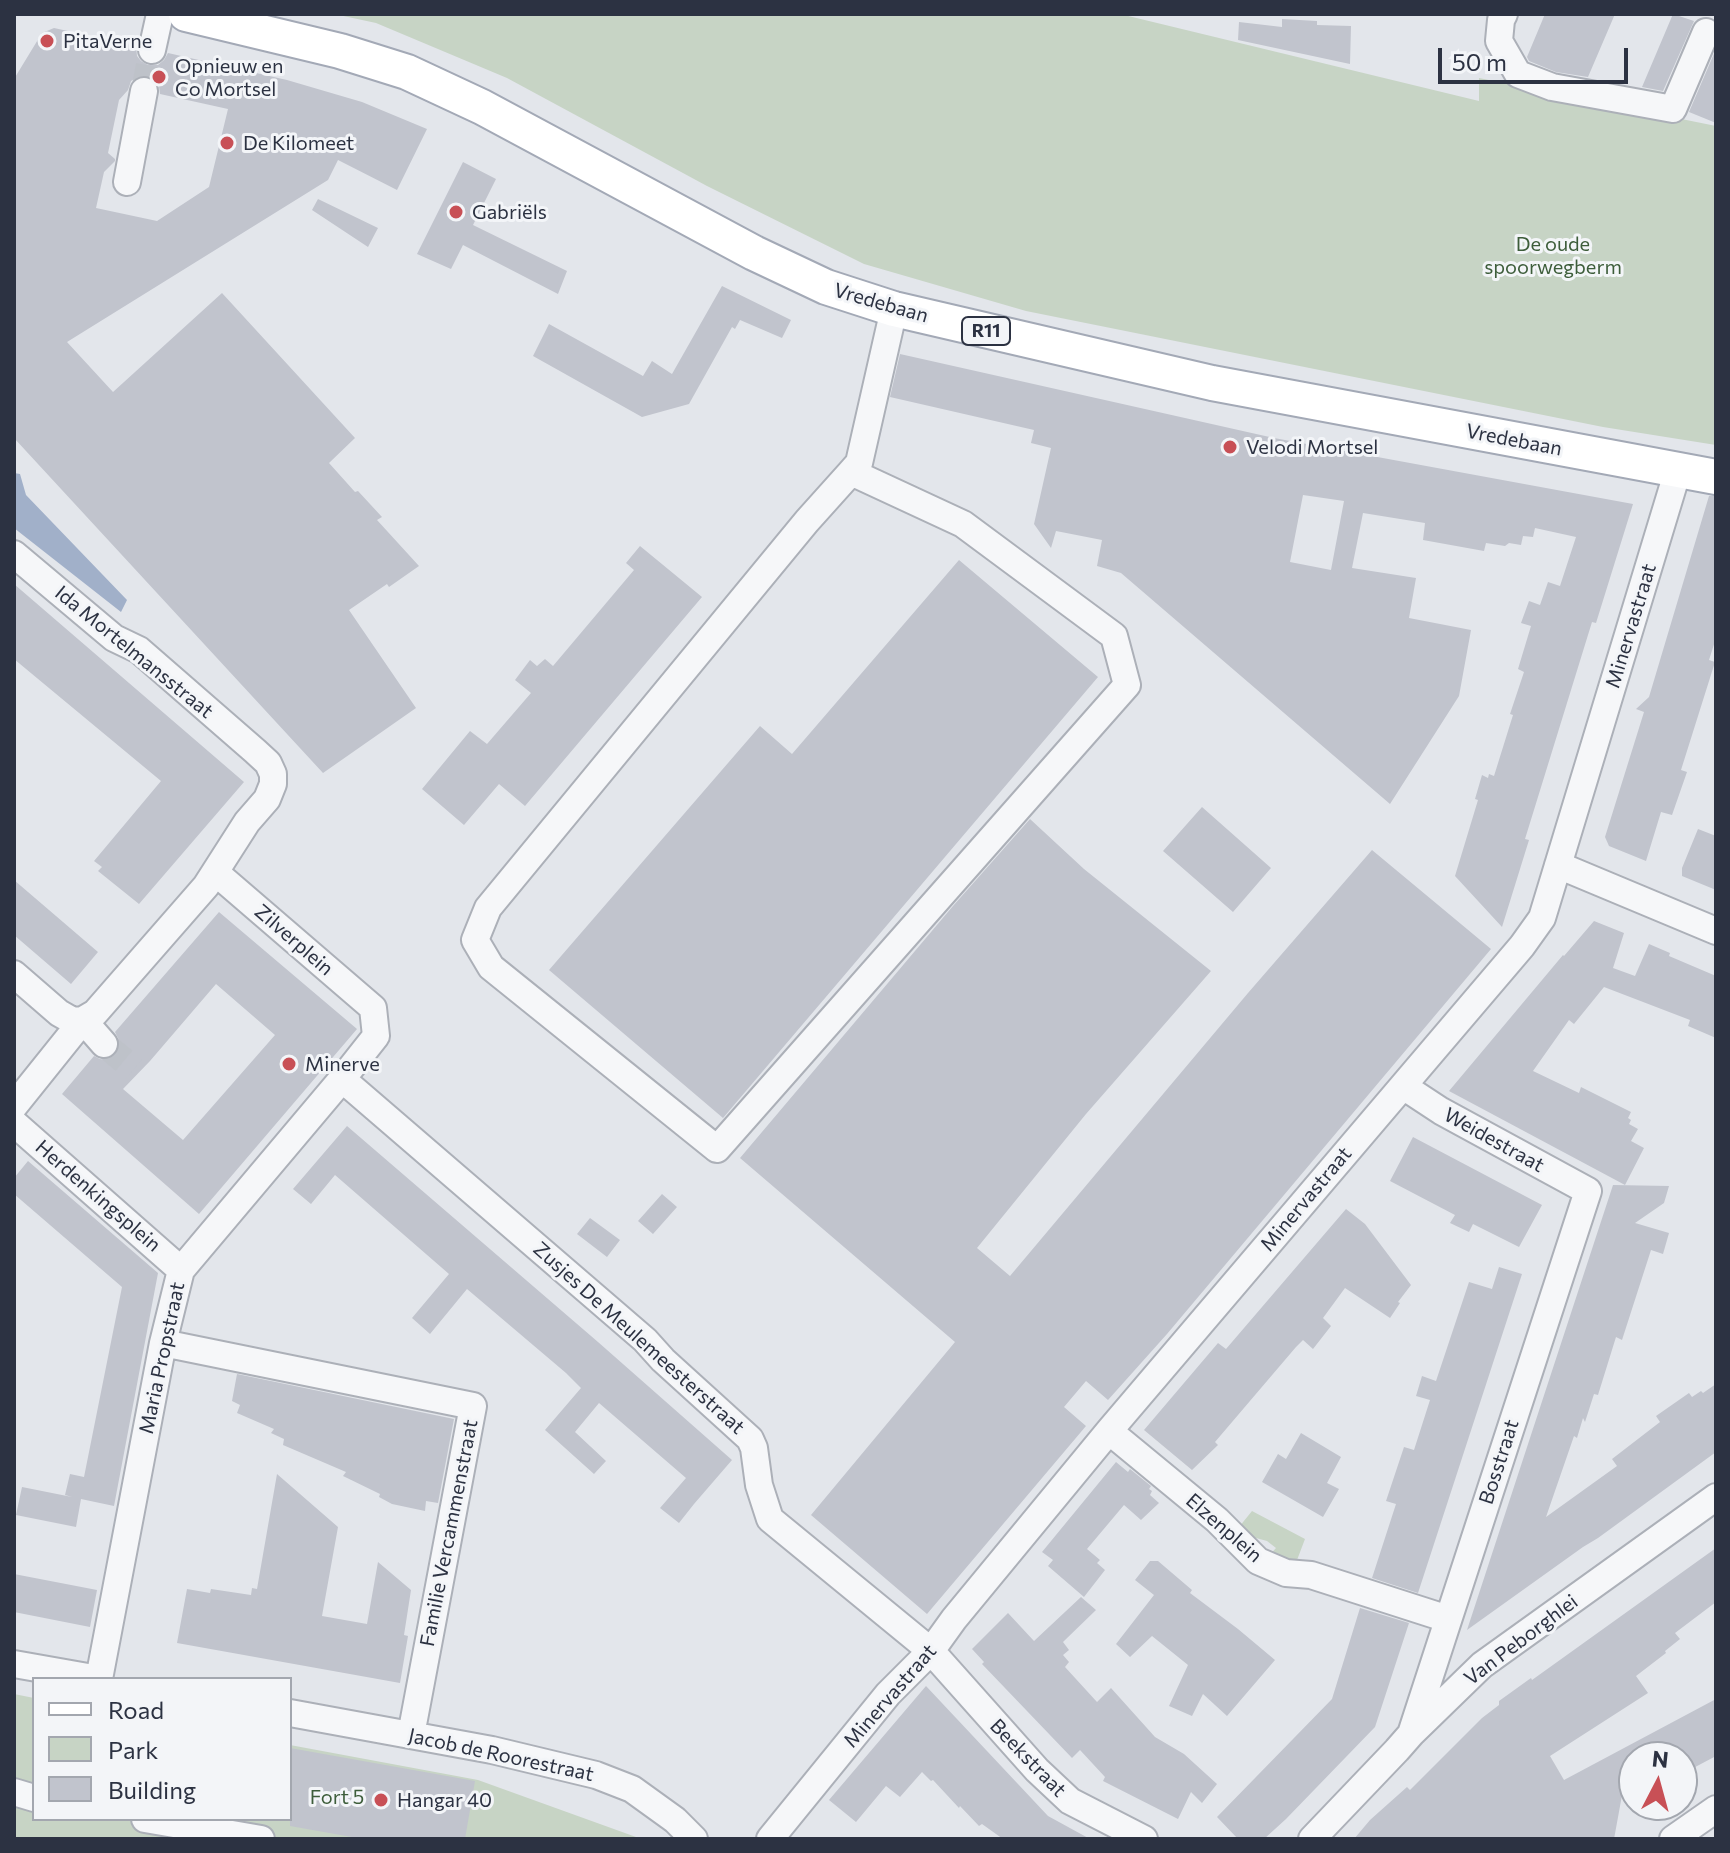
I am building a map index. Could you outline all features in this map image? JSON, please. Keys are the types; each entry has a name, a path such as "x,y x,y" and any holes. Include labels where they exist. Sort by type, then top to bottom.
{"main road":[{"name":"Vredebaan","path":"186,14 340,51 407,72 482,107 754,253 826,287 894,309 1212,383 1716,477"}],"street":[{"path":"152,50 160,14"},
{"path":"1504,14 1499,41 1518,74 1552,87 1673,109 1706,32"},
{"path":"127,182 144,91"},
{"path":"851,472 963,524 1114,636 1127,685 717,1149 491,967 475,940 488,908 797,533 851,472 859,463 894,309"},
{"name":"Minervastraat","path":"770,1839 888,1694 931,1651 1109,1431 1522,946 1542,918 1678,470"},
{"name":"Ida Mortelmansstraat","path":"14,554 114,638 139,650 268,763 273,774 267,799 247,822 215,872 95,1013 83,1020"},
{"path":"1558,865 1716,931"},
{"name":"Zilverplein","path":"215,872 373,1008"},
{"path":"14,974 59,1013 73,1021 83,1020"},
{"name":"Maria Propstraat","path":"99,1677 163,1343 181,1270 376,1036 373,1008"},
{"path":"83,1020 104,1044"},
{"path":"14,1106 83,1020"},
{"name":"Zusjes De Meulemeesterstraat","path":"342,1079 645,1340 750,1439 759,1485 770,1519 931,1651"},
{"name":"Weidestraat","path":"1403,1086 1441,1111 1588,1191"},
{"name":"Herdenkingsplein","path":"14,1123 181,1270"},
{"name":"Bosstraat","path":"1411,1734 1588,1191"},
{"name":"Familie Vercammenstraat","path":"163,1343 473,1406 411,1735"},
{"name":"Elzenplein","path":"1109,1431 1217,1520 1258,1561 1286,1573 1311,1575 1448,1619"},
{"name":"Van Peborghlei","path":"1312,1839 1411,1734 1482,1665 1716,1497"},
{"name":"Beekstraat","path":"931,1651 1037,1770 1070,1801 1144,1839"},
{"path":"14,1664 88,1677"},
{"name":"Jacob de Roorestraat","path":"292,1713 492,1750 596,1775 632,1789 675,1820 694,1839"},
{"path":"1673,1839 1716,1809"},
{"path":"157,1821 261,1839"}],"green space":[{"name":"De oude spoorwegberm","path":"334,14 1120,14 1479,101 1479,78 1716,126 1716,445 1603,427 1026,311 864,264 707,186 507,78 376,23"},
{"path":"1252,1511 1305,1539 1294,1568 1266,1559 1276,1548 1267,1541 1235,1532"},
{"name":"Fort 5","path":"14,1694 32,1698 32,1821 292,1821 292,1745 478,1780 638,1839 14,1839"}],"water":[{"path":"14,473 20,474 26,495 127,600 121,612 14,528"}],"building":[{"path":"1545,14 1615,14 1588,77 1556,72 1529,61 1527,57"},
{"path":"1673,14 1694,21 1663,91 1642,87"},
{"path":"1282,19 1317,21 1317,25 1351,26 1350,64 1238,40 1239,22 1282,27"},
{"path":"54,28 136,46 137,56 148,65 158,65 168,53 287,80 362,102 427,129 397,190 338,160 328,180 67,342 113,392 222,293 355,438 329,463 382,517 377,520 419,566 349,610 416,708 323,773 14,438 14,79 42,33","holes":["139,76 155,79 160,94 228,109 209,187 157,221 96,208 104,172 115,161 108,153 119,100 131,81"]},
{"path":"1716,49 1716,123 1689,112"},
{"path":"463,162 496,179 473,225 567,271 558,294 463,245 451,269 417,254"},
{"path":"318,199 378,228 368,247 312,210"},
{"path":"722,286 791,320 782,338 740,320 735,329 732,327 689,404 642,417 533,356 549,324 643,376 652,361 672,374"},
{"path":"900,354 1274,438 1633,504 1596,623 1592,622 1525,839 1529,840 1502,927 1455,876 1478,800 1475,799 1482,775 1488,778 1489,774 1494,776 1513,715 1510,714 1524,672 1518,669 1531,626 1521,623 1529,601 1540,605 1548,582 1560,586 1576,537 1535,528 1533,537 1523,536 1521,545 1486,543 1484,551 1423,540 1425,523 1363,513 1352,568 1416,578 1409,618 1471,630 1459,696 1390,804 1121,573 1097,566 1102,540 1056,531 1051,548 1034,524 1051,448 1031,443 1034,430 890,397","holes":["1303,495 1344,501 1331,570 1290,562"]},
{"path":"1709,496 1716,496 1716,638 1709,660 1715,662 1681,770 1687,772 1672,815 1661,812 1646,861 1609,846 1605,837 1644,712 1636,709 1649,697"},
{"path":"640,546 702,597 525,806 499,784 464,825 422,789 470,731 487,744 531,693 515,680 530,660 537,666 545,659 553,666 634,570 626,563"},
{"path":"959,560 1098,677 723,1118 549,970 760,726 792,754"},
{"path":"14,584 244,782 139,904 98,871 102,867 94,861 161,781 14,659"},
{"path":"1202,807 1271,868 1233,912 1163,851"},
{"path":"1030,819 1084,869 1211,971 1086,1114 977,1248 1010,1276 1372,850 1491,949 1108,1400 1086,1381 1064,1407 1086,1426 927,1614 811,1515 955,1342 740,1158"},
{"path":"1698,829 1716,836 1716,890 1682,876 1682,868"},
{"path":"14,880 98,952 71,984 14,935"},
{"name":"Minerve","path":"219,912 357,1029 199,1214 62,1094 94,1056 106,1060 115,1055 120,1042 115,1032","holes":["216,984 275,1035 183,1140 123,1089"]},
{"path":"1594,921 1624,933 1613,968 1635,976 1649,944 1716,976 1716,1038 1688,1026 1690,1020 1604,987 1574,1024 1569,1020 1533,1071 1579,1093 1581,1087 1631,1112 1629,1124 1638,1129 1631,1141 1644,1148 1625,1185 1449,1091"},
{"path":"347,1126 732,1460 679,1523 660,1508 686,1478 599,1403 575,1432 606,1461 594,1474 545,1430 581,1388 566,1373 467,1289 430,1334 412,1318 449,1274 335,1175 311,1204 293,1189"},
{"path":"1413,1137 1542,1205 1519,1247 1473,1224 1469,1232 1450,1223 1455,1215 1390,1181"},
{"path":"28,1161 158,1273 114,1506 81,1499 76,1527 16,1515 22,1487 72,1497 65,1495 70,1474 84,1477 122,1287 14,1194 14,1178"},
{"path":"1613,1185 1669,1186 1664,1203 1635,1223 1669,1233 1663,1254 1651,1250 1622,1340 1616,1337 1598,1395 1594,1394 1585,1422 1583,1418 1577,1438 1574,1436 1546,1517 1617,1466 1612,1459 1660,1422 1656,1416 1689,1393 1692,1397 1716,1384 1716,1452 1467,1630"},
{"path":"662,1194 677,1207 653,1234 638,1221"},
{"path":"1346,1209 1365,1224 1411,1285 1390,1318 1345,1288 1323,1318 1331,1326 1313,1349 1303,1340 1296,1347 1215,1442 1218,1445 1192,1470 1144,1430 1218,1343 1226,1349"},
{"path":"590,1218 620,1240 607,1257 577,1234"},
{"path":"1499,1267 1522,1274 1418,1593 1372,1578 1396,1504 1386,1501 1404,1447 1414,1450 1430,1400 1416,1396 1422,1376 1436,1381 1469,1282 1492,1289"},
{"path":"237,1374 454,1419 438,1503 426,1501 425,1511 392,1504 379,1497 380,1494 343,1476 346,1472 283,1445 284,1439 271,1433 274,1429 237,1413 240,1405 232,1401"},
{"path":"1301,1433 1341,1457 1327,1483 1339,1489 1323,1517 1262,1482 1278,1454 1286,1459"},
{"path":"1116,1462 1151,1486 1150,1495 1159,1503 1141,1520 1124,1505 1087,1549 1100,1560 1097,1563 1105,1570 1084,1597 1048,1566 1053,1560 1042,1552"},
{"path":"277,1474 338,1527 322,1616 367,1624 378,1562 411,1590 404,1635 408,1636 400,1683 177,1643 187,1589 251,1595 252,1588 257,1589"},
{"path":"1716,1548 1716,1602 1675,1633 1680,1639 1636,1676 1648,1693 1550,1756 1564,1780 1618,1751 1618,1817 1614,1839 1354,1839 1407,1787 1410,1790 1499,1705 1499,1701"},
{"path":"1150,1561 1158,1561 1192,1590 1190,1593 1275,1660 1227,1716 1203,1694 1192,1716 1169,1706 1188,1665 1152,1636 1130,1657 1116,1644 1154,1595 1135,1580"},
{"path":"14,1574 97,1590 90,1627 14,1612"},
{"path":"1081,1597 1096,1610 1063,1642 1069,1650 1063,1655 1069,1662 1065,1667 1097,1702 1111,1688 1155,1737 1184,1754 1217,1784 1202,1803 1191,1792 1178,1819 1103,1781 1105,1777 1080,1750 1072,1758 982,1664 984,1662 972,1649 1008,1613 1034,1641"},
{"path":"1360,1608 1409,1623 1375,1727 1264,1839 1238,1839 1217,1817 1332,1699"},
{"path":"926,1686 1048,1816 1090,1839 1003,1839 982,1824 979,1826 922,1772 900,1797 886,1786 856,1822 829,1800"},
{"path":"1716,1699 1716,1756 1698,1766 1698,1741 1637,1741"},
{"name":"Hangar 40","path":"292,1748 475,1781 465,1839 363,1839 290,1826"}],"tunnel":[{"path":"144,91 152,50"},
{"path":"104,1044 134,1069"}],"place":[{"name":"PitaVerne","path":"47,41"},
{"name":"Opnieuw en Co Mortsel","path":"159,77"},
{"name":"De Kilomeet","path":"227,143"},
{"name":"Gabriëls","path":"456,212"},
{"name":"Velodi Mortsel","path":"1230,447"},
{"name":"Minerve","path":"289,1064"},
{"name":"Hangar 40","path":"381,1800"}]}
